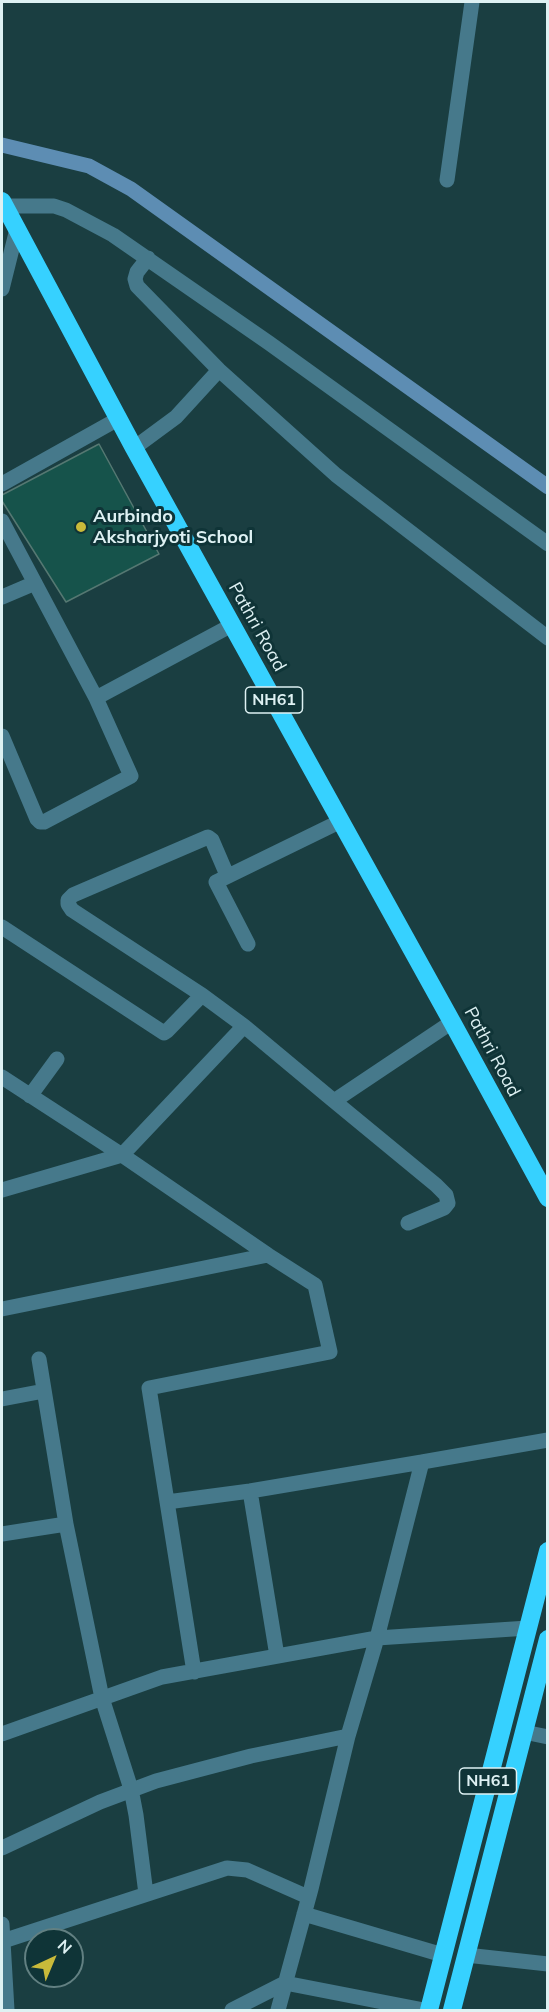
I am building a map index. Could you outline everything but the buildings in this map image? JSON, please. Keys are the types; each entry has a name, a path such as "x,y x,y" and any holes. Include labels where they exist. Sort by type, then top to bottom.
{"highway":[{"name":"Pathri Road","path":"3,204 118,419 548,1198"},
{"name":"NH61","path":"429,2010 548,1551"},
{"name":"NH61","path":"452,2010 548,1639"},
{"path":"442,1962 461,1975"}],"street":[{"path":"447,180 472,2"},
{"path":"3,204 48,204 113,235 548,544"},
{"path":"2,290 17,229"},
{"path":"148,258 137,272 135,279 137,286 219,370 336,475 548,638"},
{"path":"134,448 176,417 219,370"},
{"path":"2,484 118,419"},
{"path":"2,521 96,698 131,776 44,822 40,822 2,736"},
{"path":"2,597 34,583"},
{"path":"96,698 232,625"},
{"path":"248,944 216,882 341,821"},
{"path":"227,875 213,840 208,837 73,895 68,900 69,908 202,995 244,1026 446,1195 448,1203 444,1208 408,1223"},
{"path":"2,927 164,1033 202,995"},
{"path":"334,1101 452,1022"},
{"path":"2,1190 122,1155 244,1026"},
{"path":"30,1096 57,1059"},
{"path":"2,1077 315,1285 330,1352 149,1388 194,1672"},
{"path":"2,1309 268,1255"},
{"path":"39,1359 66,1524 102,1698 131,1789 146,1894"},
{"path":"2,1399 44,1391"},
{"path":"166,1502 250,1491 548,1440"},
{"path":"278,2010 348,1736 377,1638 422,1462"},
{"path":"250,1491 277,1656"},
{"path":"2,1534 66,1524"},
{"path":"2,1734 162,1677 377,1638 528,1628"},
{"path":"524,1732 548,1737"},
{"path":"2,1848 131,1789 251,1756 348,1736"},
{"path":"3,1941 219,1870 233,1868 247,1870 308,1897"},
{"path":"304,1914 442,1962"},
{"path":"2,1924 7,2010"},
{"path":"466,1955 548,1964"},
{"path":"232,2010 285,1983 424,2010"}],"waterway":[{"path":"2,145 89,166 131,189 548,487"}],"place":[{"name":"Aurbindo Aksharjyoti School","path":"81,527"}]}
